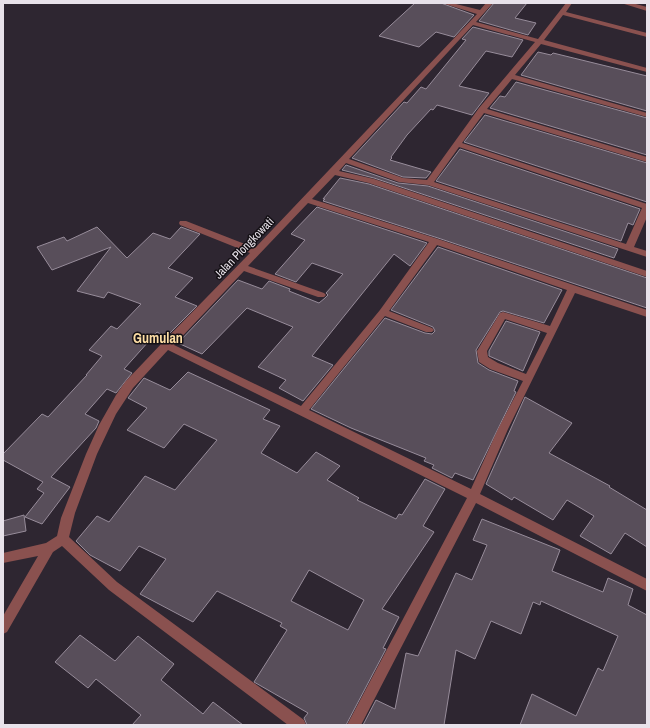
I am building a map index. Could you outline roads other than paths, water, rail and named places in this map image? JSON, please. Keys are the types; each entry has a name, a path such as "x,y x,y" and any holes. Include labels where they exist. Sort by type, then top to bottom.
{"street":[{"path":"445,3 482,13"},
{"name":"Jalan Plongkowati","path":"63,539 66,518 104,425 115,404 130,385 166,345 333,172 490,3"},
{"path":"429,183 482,110 539,42 569,3"},
{"path":"624,3 647,9"},
{"path":"562,13 647,35"},
{"path":"472,23 647,70"},
{"path":"510,76 647,115"},
{"path":"482,110 647,160"},
{"path":"457,144 647,207 629,248"},
{"path":"344,160 402,180 429,183 647,254"},
{"path":"333,172 371,181 647,274"},
{"path":"306,200 435,241 647,314"},
{"path":"183,223 256,252"},
{"path":"302,412 383,312 435,241"},
{"path":"242,267 322,295"},
{"path":"354,725 473,497 503,429 553,331 573,288"},
{"path":"383,312 429,330"},
{"path":"529,379 494,366 483,359 482,351 503,314 553,331"},
{"path":"166,345 647,585"},
{"path":"3,558 49,548 63,539 114,586 299,725"},
{"path":"3,628 49,548"}],"district":[{"name":"Gumulan","path":"158,338"}]}
